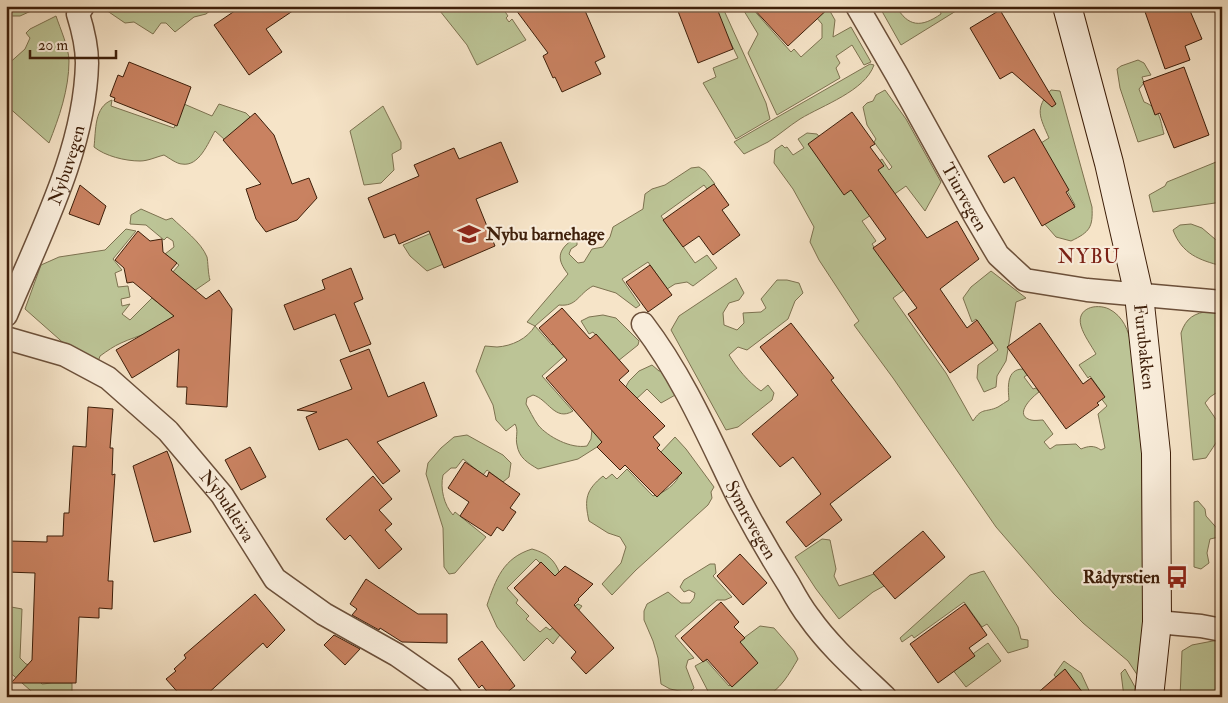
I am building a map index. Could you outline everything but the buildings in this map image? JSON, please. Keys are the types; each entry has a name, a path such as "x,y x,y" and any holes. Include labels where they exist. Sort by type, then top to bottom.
{"street":[{"name":"Tiurvegen","path":"858,6 998,255 1024,280 1087,290 1139,295"},
{"name":"Furubakken","path":"1067,6 1113,179 1139,295 1156,453 1157,622 1149,697"},
{"name":"Nybuvegen","path":"6,315 69,162 84,102 87,62 85,37 78,9"},
{"path":"1139,295 1222,302"},
{"name":"Symrevegen","path":"643,324 660,346 720,456 736,493 764,544 809,618 847,660 885,697"},
{"name":"Nybukleiva","path":"6,338 65,354 108,378 168,431 216,488 275,579 324,614 397,655 447,692"},
{"path":"1157,622 1202,626 1222,630"}],"green space":[{"path":"6,6 42,6 20,16 6,16"},
{"path":"100,6 216,6 206,14 194,17 175,32 166,23 161,23 153,34 134,22 125,23"},
{"path":"436,6 501,6 508,16 506,18 509,22 512,19 526,40 477,65 467,45"},
{"path":"713,6 722,6 766,103 770,119 736,139 703,83 716,77 713,68 738,58"},
{"path":"741,6 750,6 791,52 794,49 801,57 822,38 822,24 810,10 827,6 835,20 833,37 851,27 871,62 864,65 852,45 836,56 840,63 836,68 840,78 777,115 748,53 758,34"},
{"path":"879,6 896,6 905,18 921,23 934,19 941,14 937,6 964,6 901,45"},
{"path":"56,16 68,50 69,72 63,103 49,143 6,105 6,66 25,49 30,38 26,33 30,29"},
{"path":"1138,60 1144,63 1151,75 1142,77 1144,83 1139,89 1144,102 1156,111 1164,134 1138,142 1120,88 1117,69"},
{"path":"870,64 874,65 869,74 853,90 800,119 768,142 744,154 734,142"},
{"path":"885,90 906,119 941,182 925,211 906,186 869,212 871,215 862,221 876,241 872,244 904,290 893,298 946,373 973,421 981,412 994,409 1009,400 1009,380 1014,372 1023,369 1027,375 1024,377 1033,389 1036,388 1039,392 1026,406 1024,414 1026,418 1031,420 1043,420 1053,434 1044,442 1050,449 1056,445 1076,444 1081,449 1096,447 1101,450 1105,448 1098,414 1107,406 1100,397 1103,394 1079,365 1096,354 1082,330 1081,315 1088,308 1104,307 1114,312 1127,329 1131,345 1142,454 1143,622 1138,676 1128,661 1083,623 1054,594 996,527 854,325 859,321 819,260 810,242 814,227 793,189 774,163 775,150 782,145 785,148 787,147 793,155 804,148 798,139 807,133 817,134 825,144 824,166 840,189 882,159 889,170 892,167 874,142 876,139 867,125 863,107 873,101 876,95"},
{"path":"1051,90 1060,91 1092,207 1092,219 1089,228 1082,235 1071,241 1056,237 1042,221 1058,215 1075,205 1041,143 1049,138 1040,113 1042,103"},
{"path":"112,100 111,106 174,128 184,104 212,116 219,104 246,113 250,117 225,140 215,131 198,158 188,164 178,163 164,155 149,160 134,161 109,155 94,147 99,113 106,103"},
{"path":"383,106 401,142 401,149 392,154 394,170 381,183 364,185 350,131"},
{"path":"1221,160 1222,202 1153,212 1149,195 1165,186 1167,182"},
{"path":"699,167 705,171 715,184 707,189 704,185 661,216 695,263 707,255 717,268 693,286 687,282 675,284 667,289 648,262 622,279 640,305 636,308 616,293 593,286 574,302 559,305 535,326 527,322 568,274 560,260 561,252 567,244 572,240 577,240 577,245 571,249 569,254 578,263 584,262 592,249 603,247 610,237 613,227 643,209 645,194 652,189 665,185 691,168"},
{"path":"141,209 166,220 172,218 201,246 207,257 210,280 194,291 172,273 179,265 165,254 174,247 173,241 167,237 164,240 146,225 130,224 131,215"},
{"path":"1191,224 1202,228 1222,245 1222,266 1192,255 1181,245 1173,230 1180,225"},
{"path":"126,229 136,231 113,259 122,270 115,273 118,287 128,286 130,297 121,299 122,306 130,304 122,314 130,320 152,298 174,316 156,329 110,349 100,356 97,365 68,347 25,309 41,265 59,257 105,250"},
{"path":"434,232 448,262 427,271 410,256 403,245"},
{"path":"991,271 1026,298 1016,302 1006,361 997,376 996,387 984,392 977,378 978,365 998,350 976,319 972,322 963,298 971,287"},
{"path":"736,278 744,293 739,300 729,303 723,313 724,325 737,330 744,323 743,313 761,312 766,308 761,299 777,280 799,283 803,293 795,301 788,319 747,350 738,347 729,355 743,374 756,387 761,391 768,385 774,393 772,400 738,427 726,430 671,330 679,316"},
{"path":"1210,311 1222,316 1222,389 1205,403 1217,420 1221,430 1218,440 1206,458 1193,460 1181,333 1191,317"},
{"path":"603,315 616,318 639,341 638,345 618,361 593,332 589,334 581,321 589,317"},
{"path":"535,326 552,345 559,339 570,351 542,376 573,411 567,414 556,412 533,395 527,398 526,404 538,425 560,441 574,446 587,446 591,439 592,429 623,392 629,381 639,371 652,365 659,371 664,371 677,394 661,403 647,389 632,403 641,403 597,447 578,459 538,469 527,462 518,450 515,424 506,431 496,420 493,405 476,371 485,346 497,347 514,343 528,335"},
{"path":"467,435 503,455 511,463 509,477 503,482 487,470 483,475 463,459 456,468 451,468 443,475 442,491 450,511 453,515 455,512 486,537 455,573 449,574 444,567 443,528 426,474 428,463 441,448 454,437"},
{"path":"675,437 714,487 711,492 712,498 708,505 636,570 612,595 602,584 621,563 626,547 620,537 608,533 589,521 588,496 593,486 603,476 606,479 612,474 617,479 627,469 653,496 666,490 676,481 680,473 660,453"},
{"path":"1198,501 1205,509 1206,516 1222,534 1219,537 1210,539 1207,553 1209,563 1201,569 1194,567 1194,502"},
{"path":"822,539 830,540 836,569 834,576 839,586 874,574 884,586 873,592 839,619 795,557"},
{"path":"532,549 550,558 560,574 556,579 536,559 507,588 518,600 516,603 529,616 526,619 540,632 546,627 550,630 578,604 582,606 553,644 547,638 524,661 497,627 487,605 498,578 507,564 522,553"},
{"path":"710,564 715,564 716,573 713,576 732,597 725,600 717,600 675,636 694,658 688,660 686,667 694,688 689,693 670,689 661,684 658,658 644,620 644,611 647,604 668,592 681,603 690,603 695,593 689,590 684,592 680,587 684,580"},
{"path":"984,571 1018,627 1021,639 1028,640 1028,647 1008,653 987,624 982,627 964,602 914,638 912,635 902,642 900,638 970,575"},
{"path":"6,606 22,609 20,658 26,664 34,666 33,675 42,684 72,683 72,697 38,697 6,669"},
{"path":"760,626 774,628 794,651 798,659 788,675 775,691 763,697 711,697 695,666 706,660 729,686 755,664 737,643"},
{"path":"1218,640 1222,650 1222,697 1180,697 1182,651 1192,645"},
{"path":"988,643 1001,661 966,687 952,669"},
{"path":"1064,661 1081,673 1092,697 1073,697 1054,675"},
{"path":"1125,669 1135,687 1135,697 1124,697 1121,673"}],"place":[{"name":"Nybu barnehage","path":"469,234"},
{"name":"Rådyrstien","path":"1177,577"}],"district":[{"name":"NYBU","path":"1089,257"}]}
